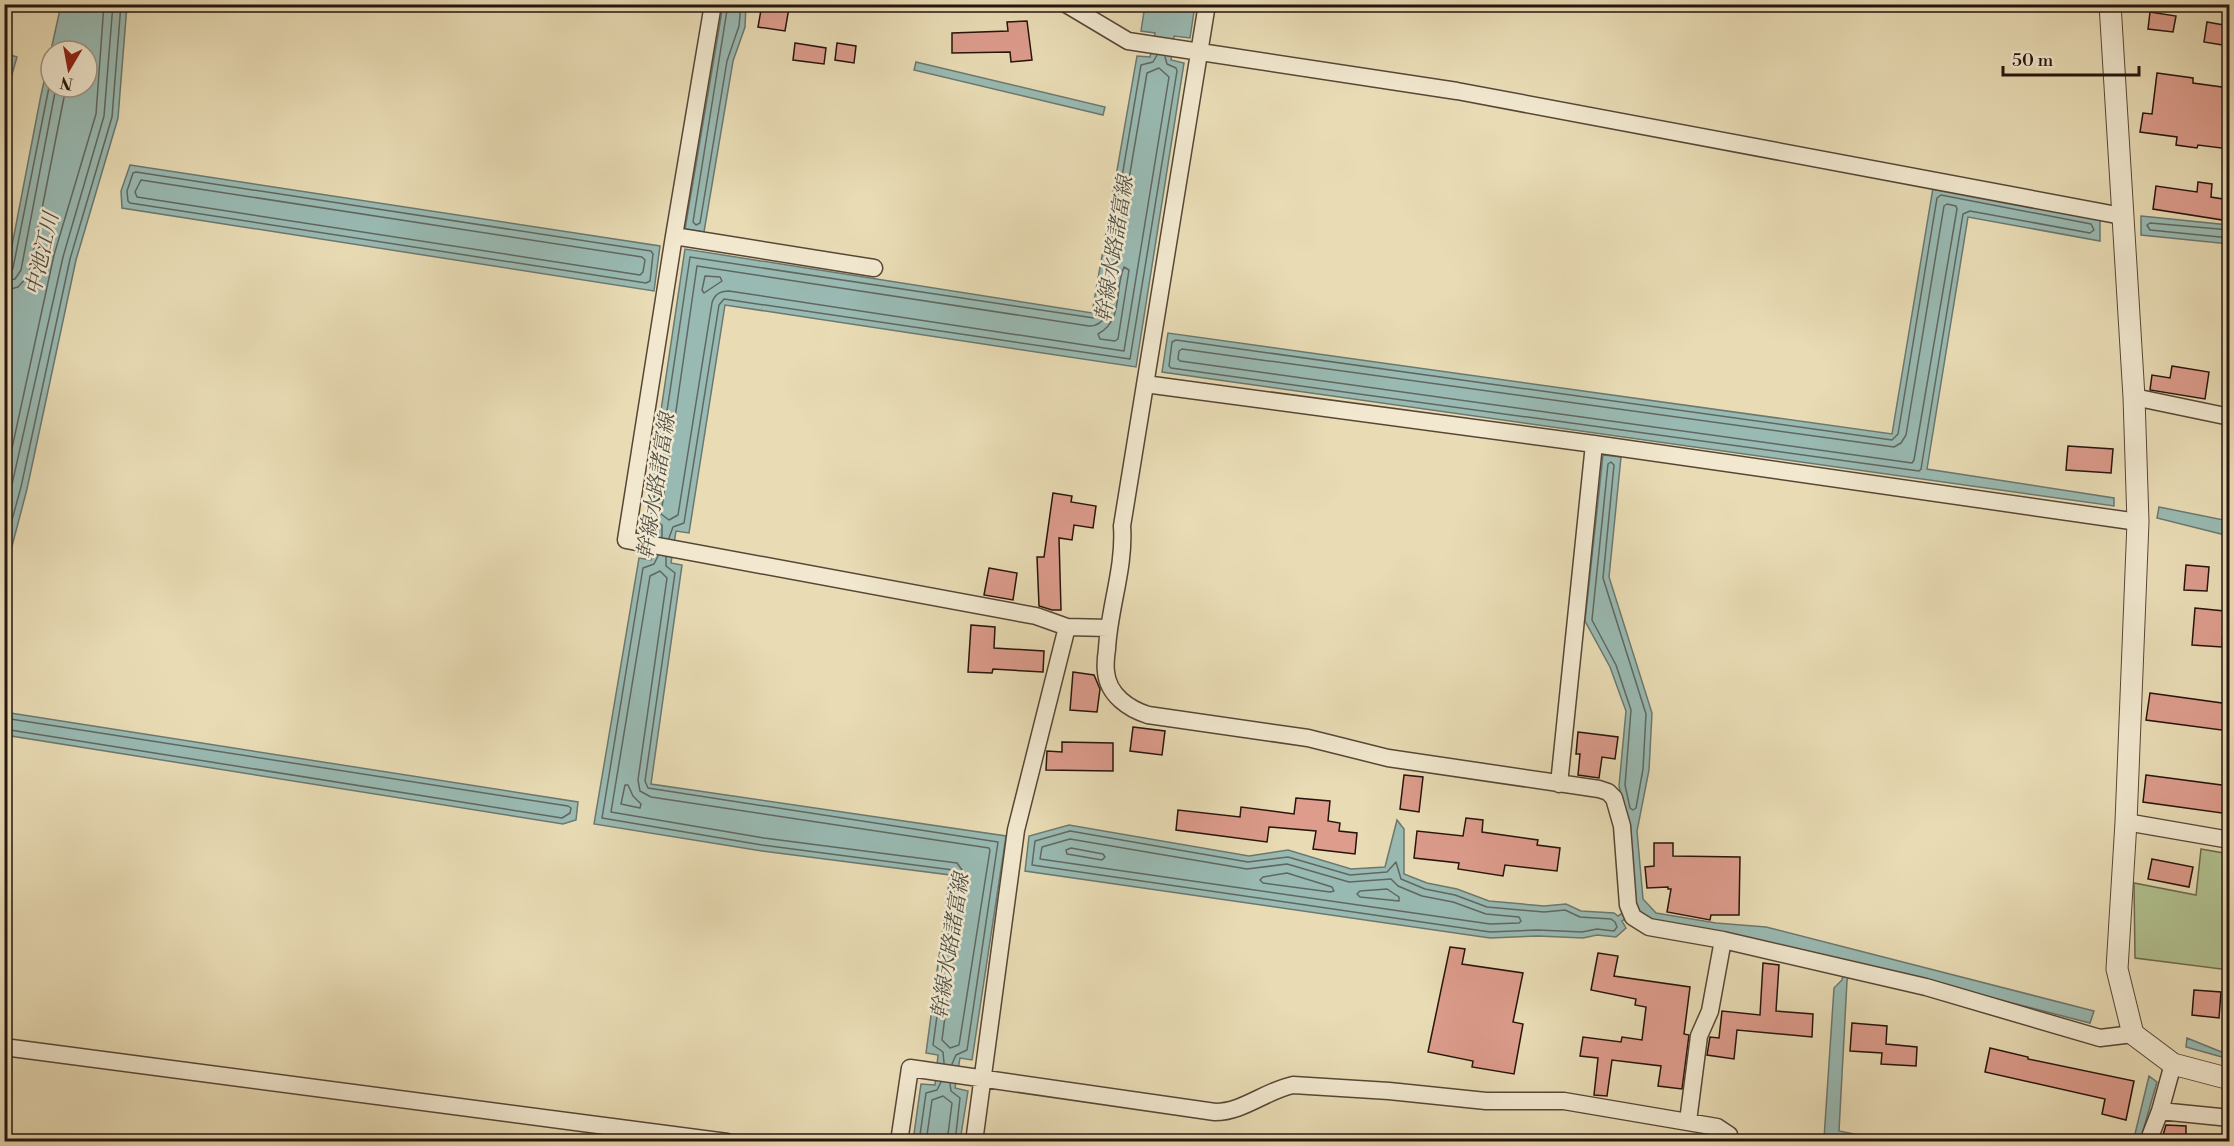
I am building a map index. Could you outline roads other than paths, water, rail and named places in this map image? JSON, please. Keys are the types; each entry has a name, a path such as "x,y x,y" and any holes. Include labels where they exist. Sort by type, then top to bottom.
{"street":[{"path":"713,4 626,540 1036,616 1066,627 1108,628"},
{"path":"1066,4 1128,41 1457,91 2122,216"},
{"path":"1207,4 1122,526 1124,546 1108,628 1106,674 1116,696 1133,710 1141,713 1308,738 1388,758 1599,789 1608,792 1614,798 1622,826 1631,911 1649,927 1723,940 1926,987 2100,1038 2133,1034"},
{"path":"2110,4 2134,397 2138,522 2126,822 2117,969 2133,1034 2173,1064 2229,1079"},
{"path":"674,236 874,268"},
{"path":"1145,384 1594,444 2138,522"},
{"path":"2134,397 2229,417"},
{"path":"1559,784 1594,444"},
{"path":"974,1142 1016,830 1066,627"},
{"path":"2126,822 2229,840"},
{"path":"1688,1121 1699,1036 1710,1011 1723,940"},
{"path":"4,1047 727,1142"},
{"path":"2148,1142 2160,1111 2173,1064"},
{"path":"899,1142 910,1068 1215,1112 1227,1112 1277,1088 1293,1085 1389,1091 1486,1101 1564,1101 1718,1127 1729,1135 1730,1142"},
{"path":"2160,1111 2229,1118"}],"water":[{"name":"中池江川","path":"61,5 127,5 118,118 76,260 27,489 5,573 5,282 40,99 99,99 99,39 53,39"},
{"path":"723,5 746,5 745,27 733,61 704,232 685,229"},
{"name":"幹線水路諸富線","path":"1145,5 1195,5 1190,38 1174,36 1171,60 1184,63 1136,367 725,305 689,533 676,531 671,563 682,565 651,784 1006,836 972,1060 960,1058 955,1088 968,1091 960,1141 913,1141 921,1084 935,1085 938,1055 926,1053 950,875 762,851 594,824 639,558 651,560 657,528 644,525 685,249 1092,313 1137,56 1150,57 1155,33 1141,31"},
{"path":"4,53 17,57 10,81 5,79"},
{"path":"916,62 1105,107 1103,115 914,70"},
{"path":"130,165 660,246 654,291 122,208 121,191"},
{"path":"1933,188 2100,219 2100,241 1968,217 1927,469 2114,498 2114,506 1162,372 1168,333 1892,434"},
{"path":"2141,216 2229,225 2229,244 2141,235"},
{"path":"1603,455 1621,457 1609,577 1652,713 1649,770 1637,831 1643,899 1656,913 1716,923 1766,927 2094,1011 2090,1023 1852,962 1847,981 1839,1131 1889,1141 1826,1141 1824,1139 1834,988 1842,980 1846,960 1646,918 1638,910 1622,921 1626,928 1616,937 1597,935 1583,938 1538,936 1490,938 1025,871 1029,836 1069,825 1249,856 1288,850 1351,869 1385,867 1397,820 1404,829 1404,874 1427,883 1457,889 1489,901 1544,906 1566,904 1581,911 1614,913 1618,916 1635,905 1629,831 1619,786 1626,711 1610,667 1585,621"},
{"path":"2159,507 2229,521 2229,536 2157,518"},
{"path":"4,712 578,802 576,820 563,824 5,735"},
{"path":"2187,1038 2229,1055 2229,1059 2186,1047"},
{"path":"2149,1076 2157,1082 2140,1141 2133,1142"}]}
